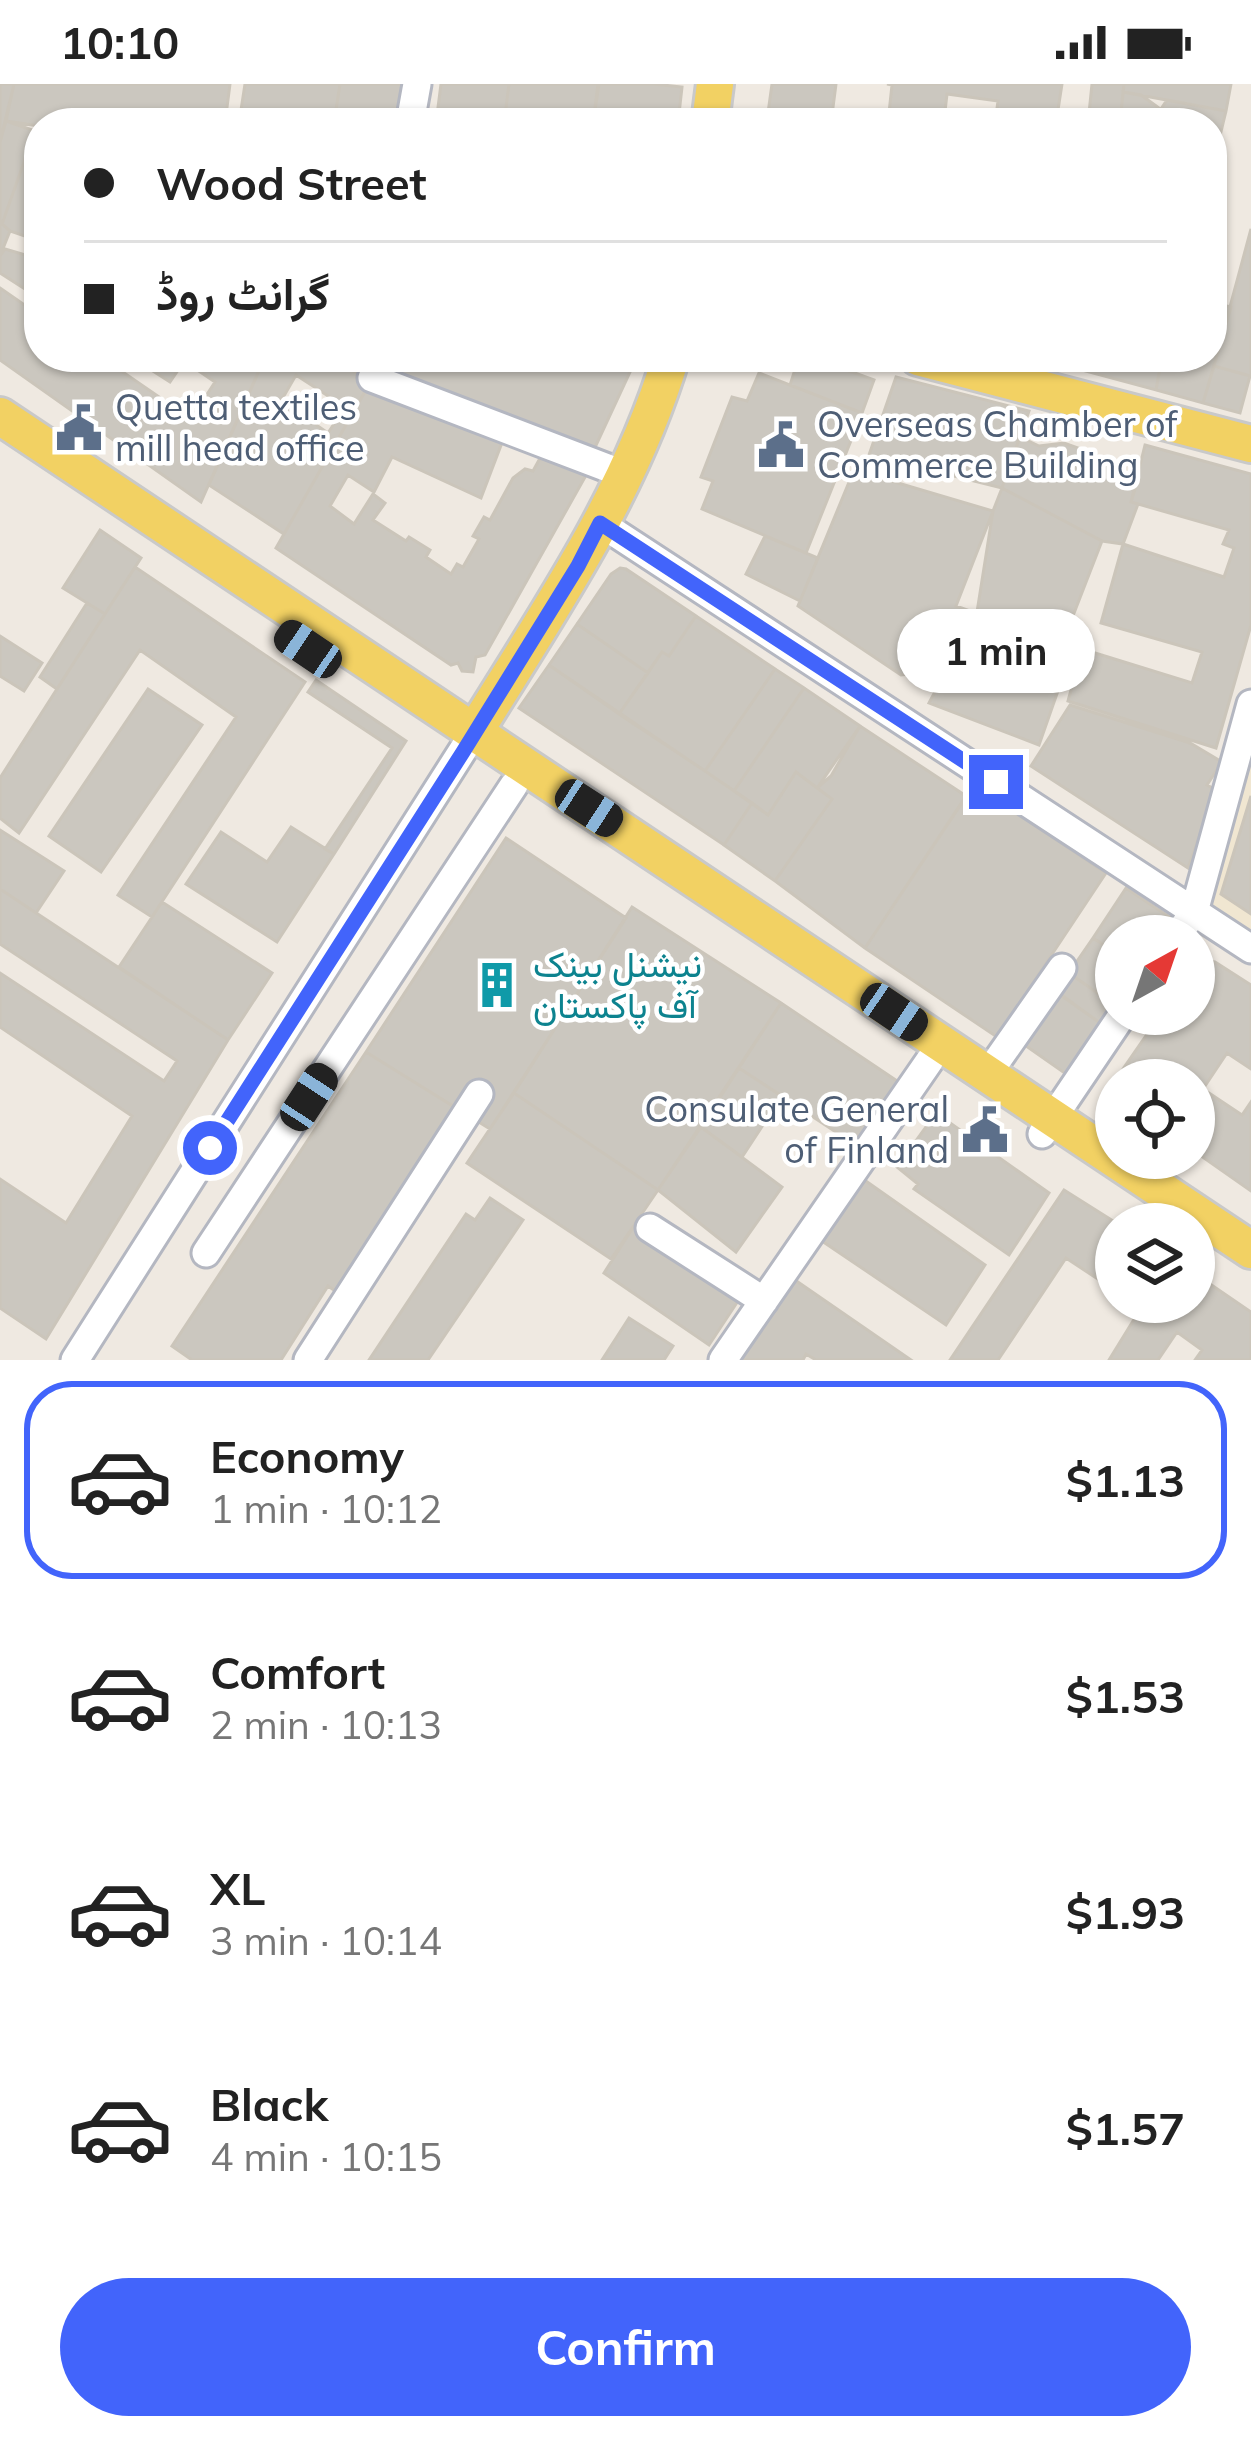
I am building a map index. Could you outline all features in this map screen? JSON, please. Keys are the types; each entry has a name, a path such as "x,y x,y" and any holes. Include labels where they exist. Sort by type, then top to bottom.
{"main road":[{"path":"469,742 578,566 626,475 666,372"},
{"path":"975,372 1251,444"},
{"path":"0,416 469,742 514,785 930,1060 1251,1250"},
{"path":"0,442 987,1075 1149,1203"},
{"path":"1215,1249 1251,1273"}],"street":[{"path":"372,377 626,475"},
{"path":"600,523 1251,949"},
{"path":"1192,915 1251,704"},
{"path":"88,1355 469,742"},
{"path":"206,1253 514,785"},
{"path":"987,1075 1062,968"},
{"path":"1047,1126 1110,1035"},
{"path":"723,1360 930,1060"},
{"path":"308,1360 479,1094"},
{"path":"650,1228 764,1301"}],"shaded area":[{"path":"1251,704 1251,949 1215,926 1215,915 1194,912"}],"building":[{"path":"0,84 14,84 0,142"},
{"path":"14,84 230,84 227,108 24,108 24,124 6,121"},
{"path":"245,84 340,84 336,108 241,108"},
{"path":"340,84 414,84 410,108 336,108"},
{"path":"441,84 509,84 506,108 438,108"},
{"path":"509,84 598,84 595,108 506,108"},
{"path":"599,84 682,87 680,108 595,108"},
{"path":"772,84 836,84 833,108 769,108"},
{"path":"887,84 1062,84 1058,108 997,108 998,101 947,94 945,108 890,108 892,85"},
{"path":"1092,84 1124,84 1122,108 1090,108"},
{"path":"1124,84 1231,84 1227,108 1123,92"},
{"path":"1123,92 1141,95 1159,108 1121,108"},
{"path":"1167,100 1210,108 1162,108"},
{"path":"6,121 24,127 24,162 2,224 10,231 0,256 0,142"},
{"path":"24,162 24,236 2,224"},
{"path":"1251,229 1251,376 1227,370 1227,318"},
{"path":"5,249 24,255 24,288 0,273"},
{"path":"0,288 24,305 24,372 123,372 191,419 215,382 200,372 258,372 201,502 0,360"},
{"path":"1227,370 1250,376 1240,413 1203,403 1212,372"},
{"path":"154,372 177,372 170,382"},
{"path":"258,372 355,372 371,381 284,534 209,485","holes":["296,375 345,407 328,433 281,401"]},
{"path":"379,372 630,372 591,456"},
{"path":"794,372 852,372 874,380 862,413 790,385"},
{"path":"1089,372 1159,372 1156,390"},
{"path":"1159,372 1212,372 1203,403 1156,390"},
{"name":"Overseas Chamber of Commerce Building","path":"759,373 862,413 806,553 702,509 713,481 701,477 732,397 747,401"},
{"path":"896,377 1029,411 1002,488 869,455"},
{"path":"371,381 503,440 481,498 392,457 374,492 348,475 330,506 354,524 373,494 385,503 373,520 430,550 426,557 451,574 457,564 463,567 479,539 473,536 484,517 490,520 513,478 525,469 533,471 544,451 589,470 485,655 476,657 473,672 462,671 458,663 451,665 276,548"},
{"path":"1020,437 1039,446 1064,443 1095,454 1115,472 1118,482 1135,489 1131,502 1138,504 1123,544 1102,541 1002,488"},
{"path":"1145,445 1251,474 1251,625 1216,748 1068,701 1082,649 1192,683 1202,652 1101,623 1123,544 1224,577 1234,548 1223,544 1229,530 1131,502"},
{"path":"854,470 993,511 977,612 929,672 901,675 798,606"},
{"path":"1002,488 1102,541 1062,644 956,606"},
{"path":"100,530 141,558 105,614 63,588"},
{"path":"765,536 818,558 800,601 746,574"},
{"path":"135,567 305,682 152,917 118,895 236,717 140,650 19,833 0,818 0,778"},
{"path":"620,568 696,616 669,656 662,652 648,673 577,624"},
{"path":"87,603 105,614 57,689 40,677"},
{"path":"977,612 1073,648 1039,745 929,703"},
{"path":"696,616 775,669 705,771 619,714 662,652 669,656"},
{"path":"577,624 648,673 619,714 549,665"},
{"path":"0,636 42,663 24,691 0,676"},
{"path":"549,665 752,803 724,845 519,708"},
{"path":"775,669 804,688 734,791 705,771"},
{"path":"316,680 406,741 334,854 325,849 392,748 308,692"},
{"path":"804,688 860,726 817,788 796,772 768,815 734,791"},
{"path":"148,689 202,725 101,872 49,836"},
{"path":"1070,705 1190,743 1222,762 1207,785 1216,790 1188,868 1031,766"},
{"path":"860,726 966,796 865,948 775,881 832,799 817,788 831,776"},
{"path":"796,772 832,799 775,881 724,845 752,803 768,815"},
{"path":"974,785 1106,873 997,1037 865,948"},
{"path":"1251,796 1251,914 1221,894"},
{"path":"291,827 334,854 277,942 186,884 221,832 267,862"},
{"path":"0,830 64,871 36,913 0,889"},
{"name":"نیشنل بینک آف پاکستان","path":"506,838 626,918 490,1129 366,1052"},
{"path":"1126,888 1166,915 1108,915"},
{"path":"0,889 228,1040 46,1339 0,1308 0,1179 66,1223 132,1116 0,1027 0,973 164,1081 177,1061 0,944"},
{"path":"162,902 272,973 228,1040 119,967"},
{"path":"632,907 781,1003 658,1190 514,1093"},
{"path":"1093,938 1095,939 1095,991 1069,973"},
{"path":"1215,962 1251,985 1251,1069 1227,1053 1215,1071 1215,1059 1130,1059 1146,1035 1215,1035"},
{"path":"1069,973 1095,991 1095,1019 1056,992"},
{"path":"1056,991 1095,1019 1095,1030 1066,1074 1022,1043"},
{"path":"781,1003 903,1085 860,1148 739,1068"},
{"path":"366,1052 459,1110 338,1293 328,1286 281,1360 192,1360 172,1346"},
{"path":"739,1068 782,1096 742,1157 701,1127"},
{"path":"514,1093 658,1190 611,1259 467,1163"},
{"path":"1215,1097 1242,1115 1251,1102 1251,1191 1215,1166"},
{"path":"936,1113 1049,1193 1009,1255 914,1189 918,1184 897,1167"},
{"path":"701,1127 782,1187 736,1252 658,1190"},
{"path":"863,1179 985,1265 946,1325 822,1241"},
{"path":"1064,1190 1095,1210 1095,1277 1066,1258 998,1360 950,1360"},
{"path":"490,1198 523,1220 428,1360 369,1360 466,1214 475,1220"},
{"path":"634,1226 740,1298 709,1345 604,1273"},
{"path":"795,1280 911,1360 816,1360 806,1354 803,1360 741,1360"},
{"path":"1215,1287 1251,1312 1251,1360 1195,1360 1202,1350 1177,1332 1158,1360 1109,1360 1132,1323 1215,1323"},
{"path":"629,1318 673,1346 664,1360 602,1360"}],"place":[{"name":"Quetta textiles mill head office","path":"79,428"},
{"name":"Overseas Chamber of Commerce Building","path":"781,445"},
{"name":"نیشنل بینک آف پاکستان","path":"497,985"},
{"name":"Consulate General of Finland","path":"985,1130"}],"route":[{"path":"210,1148 463,752 600,523 996,782"}]}
